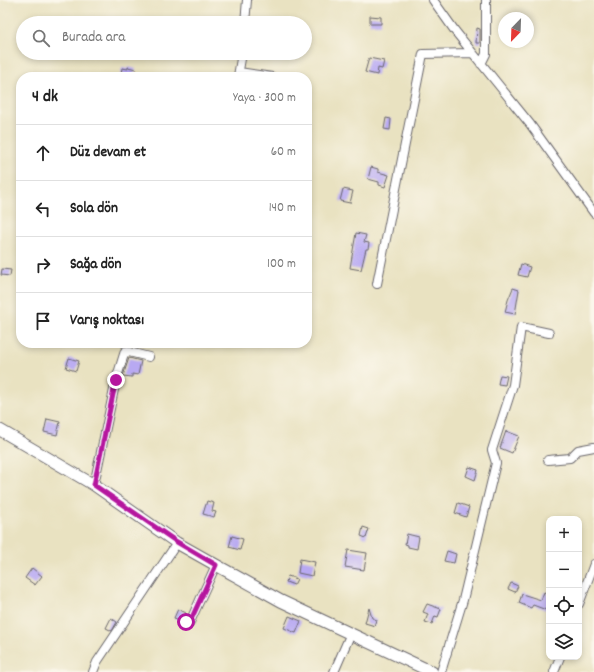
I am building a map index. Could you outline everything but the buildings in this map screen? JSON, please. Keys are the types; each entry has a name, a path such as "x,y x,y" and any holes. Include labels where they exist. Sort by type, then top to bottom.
{"main road":[{"path":"0,430 94,485 177,542 216,565 281,601 352,633 432,672"}],"street":[{"path":"246,16 247,0"},
{"path":"433,0 472,53 530,124 594,213"},
{"path":"481,64 486,54 486,0"},
{"path":"377,284 423,54 472,53"},
{"path":"239,72 241,60"},
{"path":"441,672 463,600 496,463 492,450 514,385 521,327 549,333"},
{"path":"94,485 116,380 125,352 149,357"},
{"path":"548,460 570,458 578,450 594,446"},
{"path":"93,672 97,662 177,542"},
{"path":"582,596 594,564"},
{"path":"186,622 189,624 216,565"},
{"path":"334,672 352,633"},
{"path":"554,672 559,660"}],"route":[{"path":"116,380 94,485 177,542 216,565 189,624 186,622"}]}
